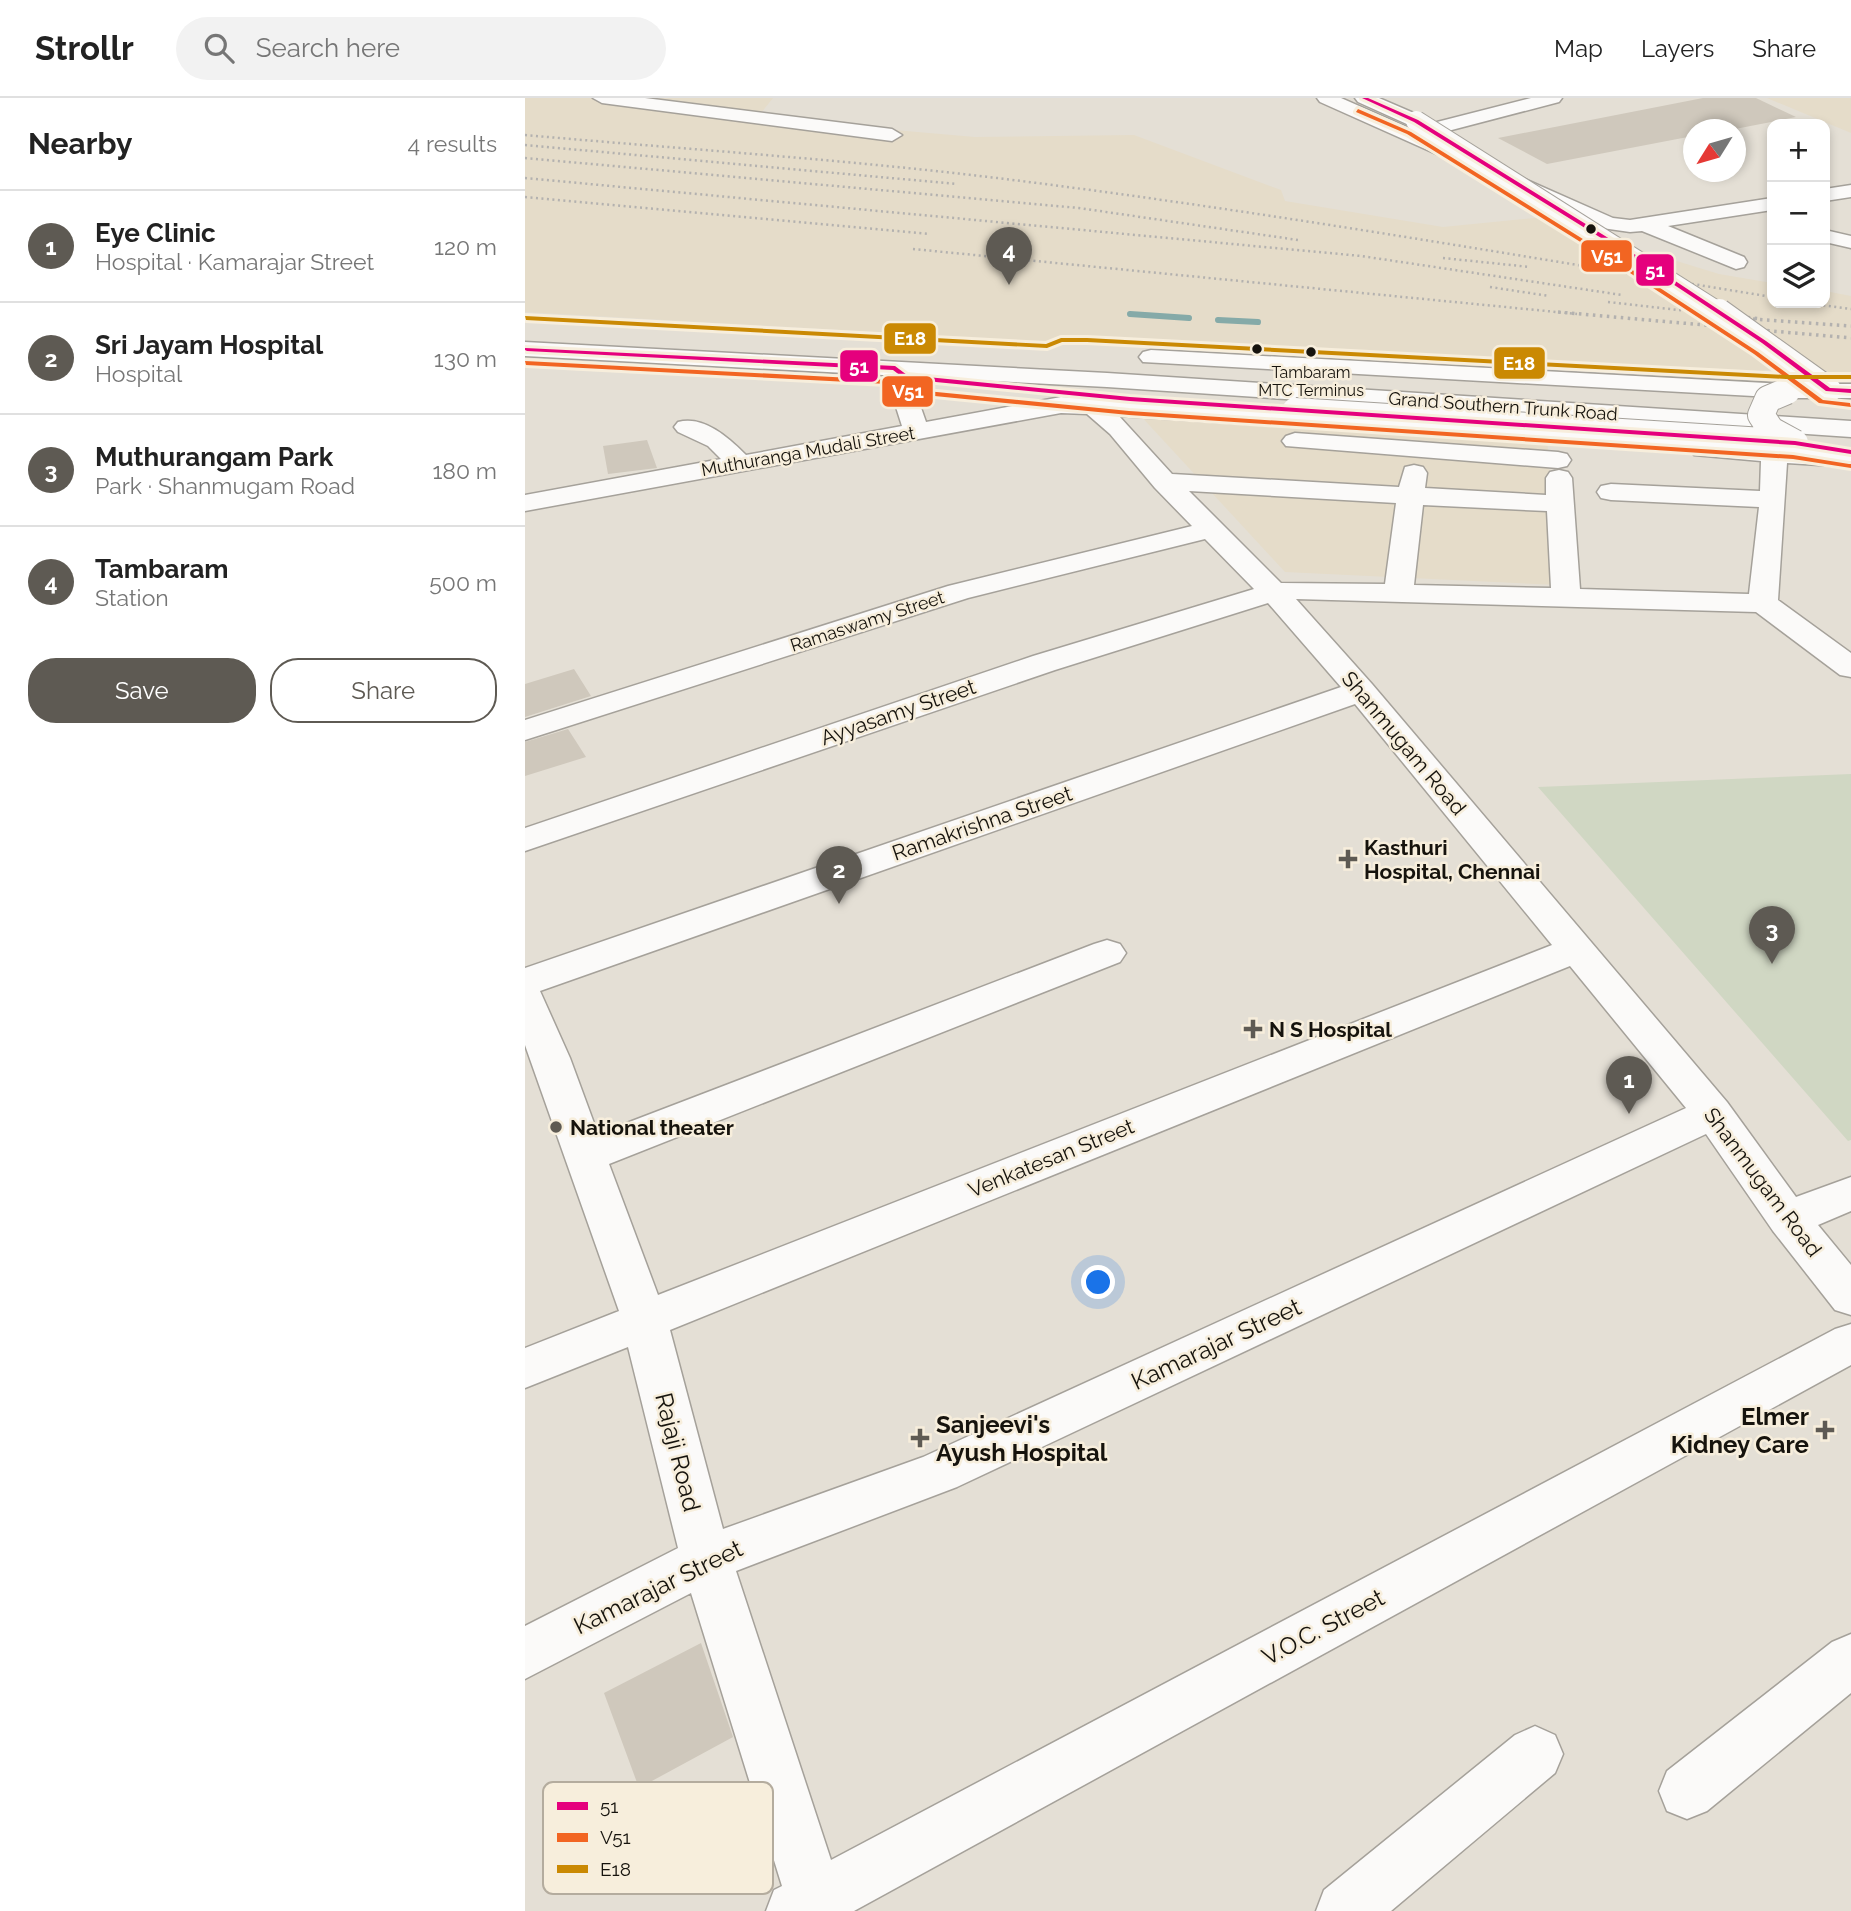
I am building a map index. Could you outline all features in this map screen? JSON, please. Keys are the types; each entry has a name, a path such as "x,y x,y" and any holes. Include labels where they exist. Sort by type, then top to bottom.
{"street":[{"path":"602,98 892,135"},
{"path":"1326,98 1609,224 1644,225 1767,205"},
{"path":"1348,98 1398,121 1445,148 1758,353 1793,390"},
{"path":"1364,98 1416,121 1625,251 1839,391"},
{"path":"1381,98 1444,126 1644,225 1736,262"},
{"path":"1444,126 1553,98"},
{"path":"1830,194 1851,191"},
{"path":"1734,210 1767,220"},
{"path":"1830,237 1851,243"},
{"name":"Grand Southern Trunk Road","path":"525,332 872,353 1049,360 1851,410"},
{"name":"Grand Southern Trunk Road","path":"525,349 900,373 1419,426 1556,435 1851,429"},
{"path":"1049,360 1064,354 1086,354 1839,391"},
{"path":"916,431 901,385 900,373 1130,399 1785,449 1851,459"},
{"path":"1793,390 1768,399 1761,415 1785,449 1773,500 1763,603 1851,668"},
{"name":"Muthuranga Mudali Street","path":"525,503 1061,405 1419,426"},
{"name":"Shanmugam Road","path":"1092,405 1119,429 1164,482 1274,592 1361,691 1713,1113 1788,1219 1851,1297"},
{"path":"1398,593 1419,426"},
{"path":"1119,429 1419,426 1851,452"},
{"path":"687,427 717,441 739,463"},
{"path":"1556,435 1566,598"},
{"path":"1164,482 1560,504"},
{"path":"1611,492 1773,500"},
{"name":"Ramaswamy Street","path":"525,730 958,592 1213,529"},
{"name":"Ayyasamy Street","path":"525,840 1044,663 1274,592 1763,603"},
{"name":"Ramakrishna Street","path":"525,982 1361,691"},
{"name":"Venkatesan Street","path":"525,1368 644,1318 1577,949"},
{"path":"586,1156 1107,953"},
{"name":"Rajaji Road","path":"525,998 538,1063 586,1156 644,1318 706,1559 773,1782"},
{"name":"Kamarajar Street","path":"525,1654 706,1559 940,1472 1713,1113"},
{"path":"1788,1219 1851,1193"},
{"name":"V.O.C. Street","path":"810,1907 1851,1343"},
{"path":"1687,1791 1851,1660"},
{"path":"1345,1911 1535,1754"},
{"name":"Rajaji Road","path":"773,1783 810,1907"}],"shaded area":[{"path":"525,98 773,98 757,118 975,137 1134,135 1281,190 1285,201 1443,227 1564,215 1604,236 1641,250 1719,274 1767,282 1767,308 1830,308 1830,292 1851,296 1851,383 1825,370 1765,370 1742,380 1461,356 1120,346 525,312"},
{"path":"1767,98 1851,98 1851,133 1830,124 1830,119 1817,119"},
{"path":"1138,413 1547,437 1558,585 1285,572"}],"green space":[{"path":"1851,774 1851,1140 1848,1141 1538,787"}],"building":[{"path":"1703,98 1756,98 1796,117 1767,119 1767,123 1746,127 1746,119 1683,119 1683,138 1547,164 1498,138"},
{"path":"647,440 657,468 608,474 603,446"},
{"path":"574,669 591,696 525,717 525,684"},
{"path":"568,729 586,757 525,776 525,742"},
{"path":"701,1643 733,1737 650,1782 637,1782 604,1693"}],"waterway":[{"path":"1130,314 1189,318"},
{"path":"1218,320 1258,322"}],"railway":[{"path":"525,135 879,165 997,178 1191,204 1767,296"},
{"path":"525,145 957,184"},
{"path":"525,158 1079,208 1298,240"},
{"path":"525,178 1361,256 1622,295"},
{"path":"525,197 930,234"},
{"path":"913,249 1577,314"},
{"path":"1443,258 1530,267"},
{"path":"1490,287 1549,296"},
{"path":"1608,302 1714,314"},
{"path":"1830,306 1851,309"},
{"path":"1558,312 1851,338"},
{"path":"1699,312 1761,319"},
{"path":"1753,319 1851,326"}],"transit line":[{"name":"51","path":"1364,98 1416,121 1637,258 1764,342 1828,390 1851,391"},
{"name":"V51","path":"1358,111 1409,133 1629,270 1756,353 1821,402 1850,405"},
{"name":"E18","path":"526,318 1047,346 1061,340 1087,340 1786,377 1851,377"},
{"name":"51","path":"527,349 895,368 905,377 1130,399 1795,443 1851,452"},
{"name":"V51","path":"526,363 889,382 904,391 1129,413 1793,457 1849,466"}],"place":[{"name":"Tambaram","path":"1009,285"},
{"name":"Tambaram MTC Terminus","path":"1311,352"},
{"name":"Kasthuri Hospital, Chennai","path":"1348,859"},
{"name":"Sri Jayam Hospital","path":"839,904"},
{"name":"Muthurangam Park","path":"1772,964"},
{"name":"N S Hospital","path":"1253,1029"},
{"name":"Eye Clinic","path":"1629,1114"},
{"name":"National theater","path":"556,1127"},
{"name":"Elmer Kidney Care","path":"1825,1430"},
{"name":"Sanjeevi's Ayush Hospital","path":"920,1438"}]}
